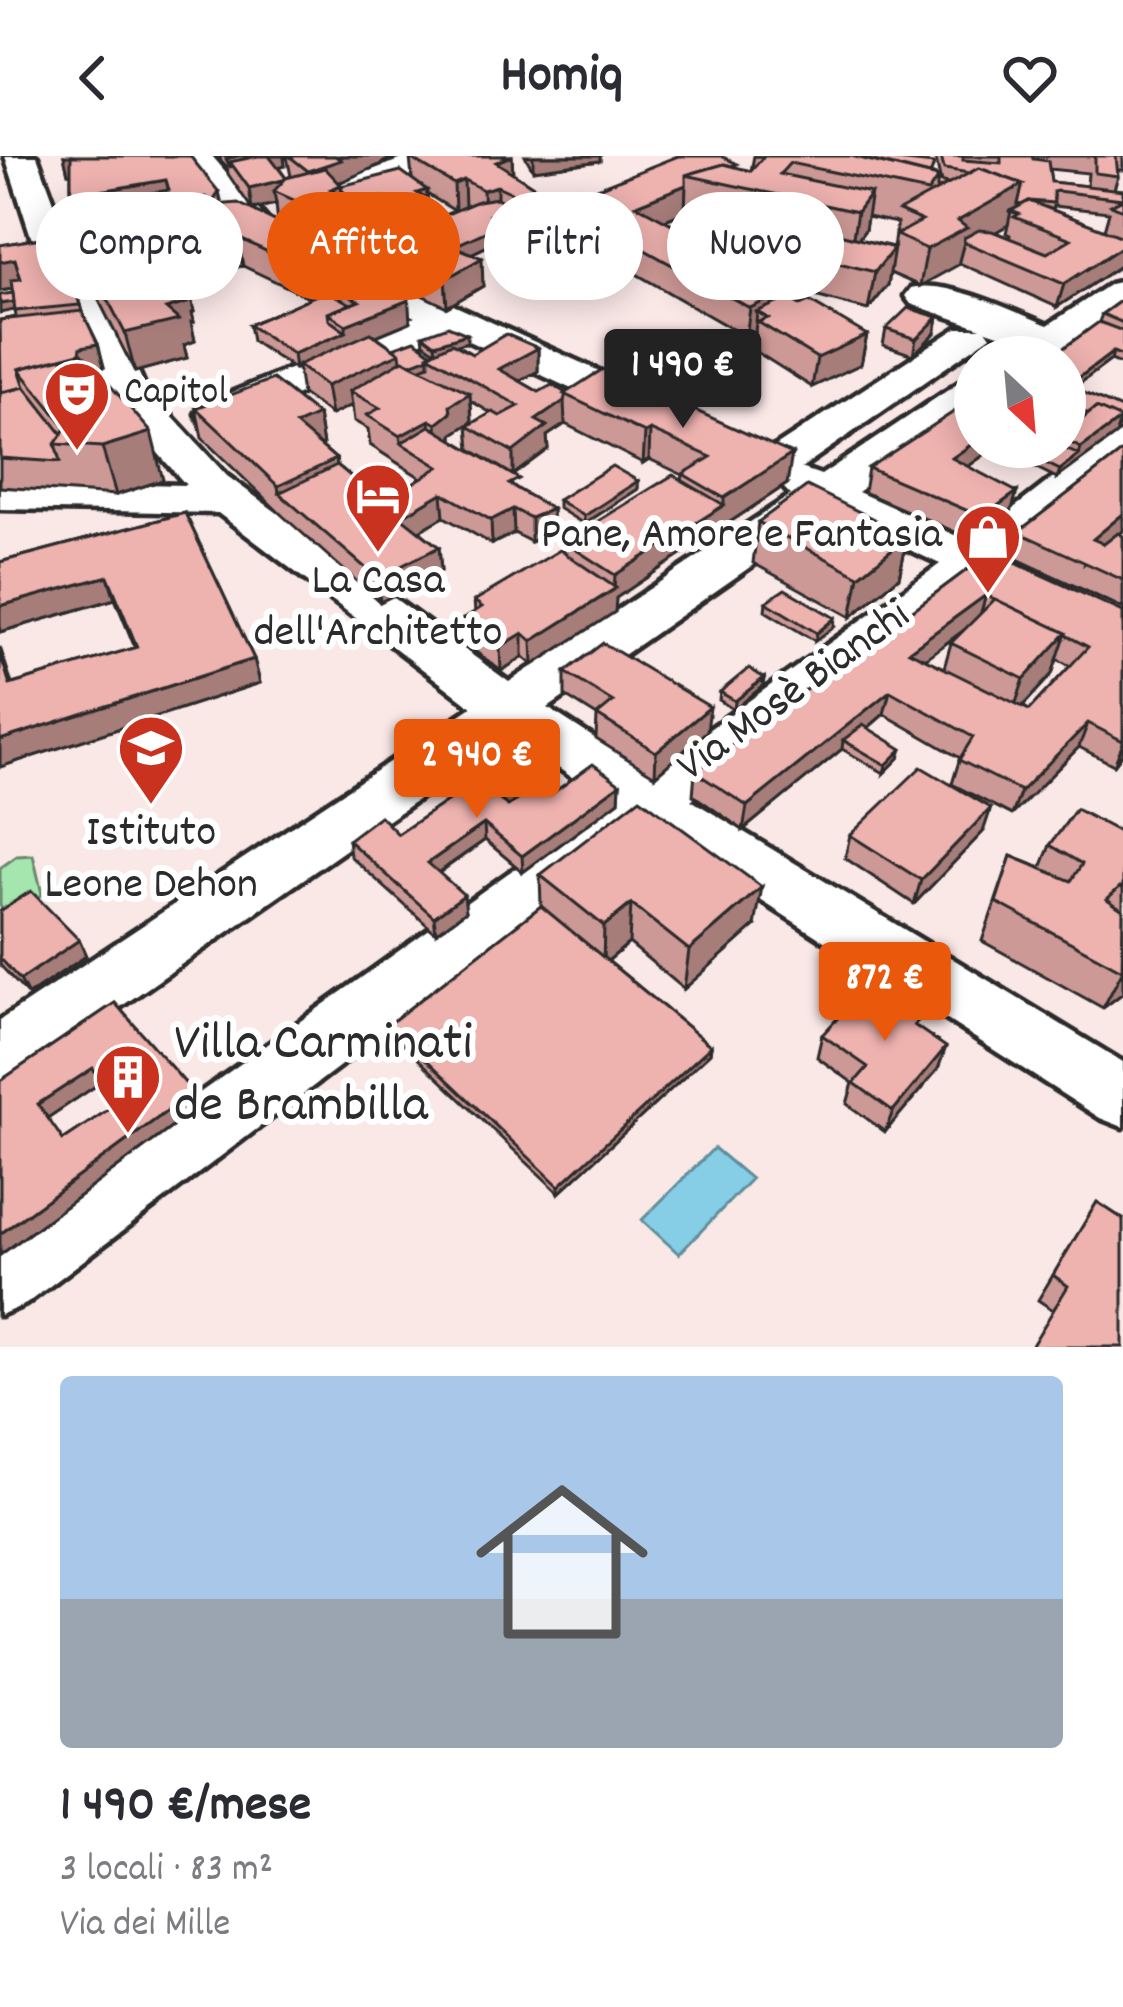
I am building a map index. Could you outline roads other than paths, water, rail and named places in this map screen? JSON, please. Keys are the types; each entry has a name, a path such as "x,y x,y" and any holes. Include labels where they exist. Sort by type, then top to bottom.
{"street":[{"path":"21,156 52,192"},
{"path":"194,156 204,192"},
{"path":"243,217 459,156"},
{"path":"243,231 265,235 693,430"},
{"path":"0,271 36,264"},
{"path":"1057,336 1123,292"},
{"path":"924,296 979,311 1020,336"},
{"path":"85,300 124,376 106,384 228,499 509,708 647,800 1123,1097"},
{"path":"165,436 442,319"},
{"path":"954,346 752,459 1123,630"},
{"path":"0,1055 954,405"},
{"name":"Via Mosè Bianchi","path":"0,1279 972,562 1123,444"},
{"path":"0,495 228,499"}],"water":[{"path":"714,1148 751,1179 679,1254 642,1220"}],"place":[{"name":"Capitol","path":"77,453"},
{"name":"La Casa dell'Architetto","path":"378,555"},
{"name":"Pane, Amore e Fantasia","path":"988,596"},
{"name":"Istituto Leone Dehon","path":"151,807"},
{"name":"Villa Carminati de Brambilla","path":"128,1136"}]}
